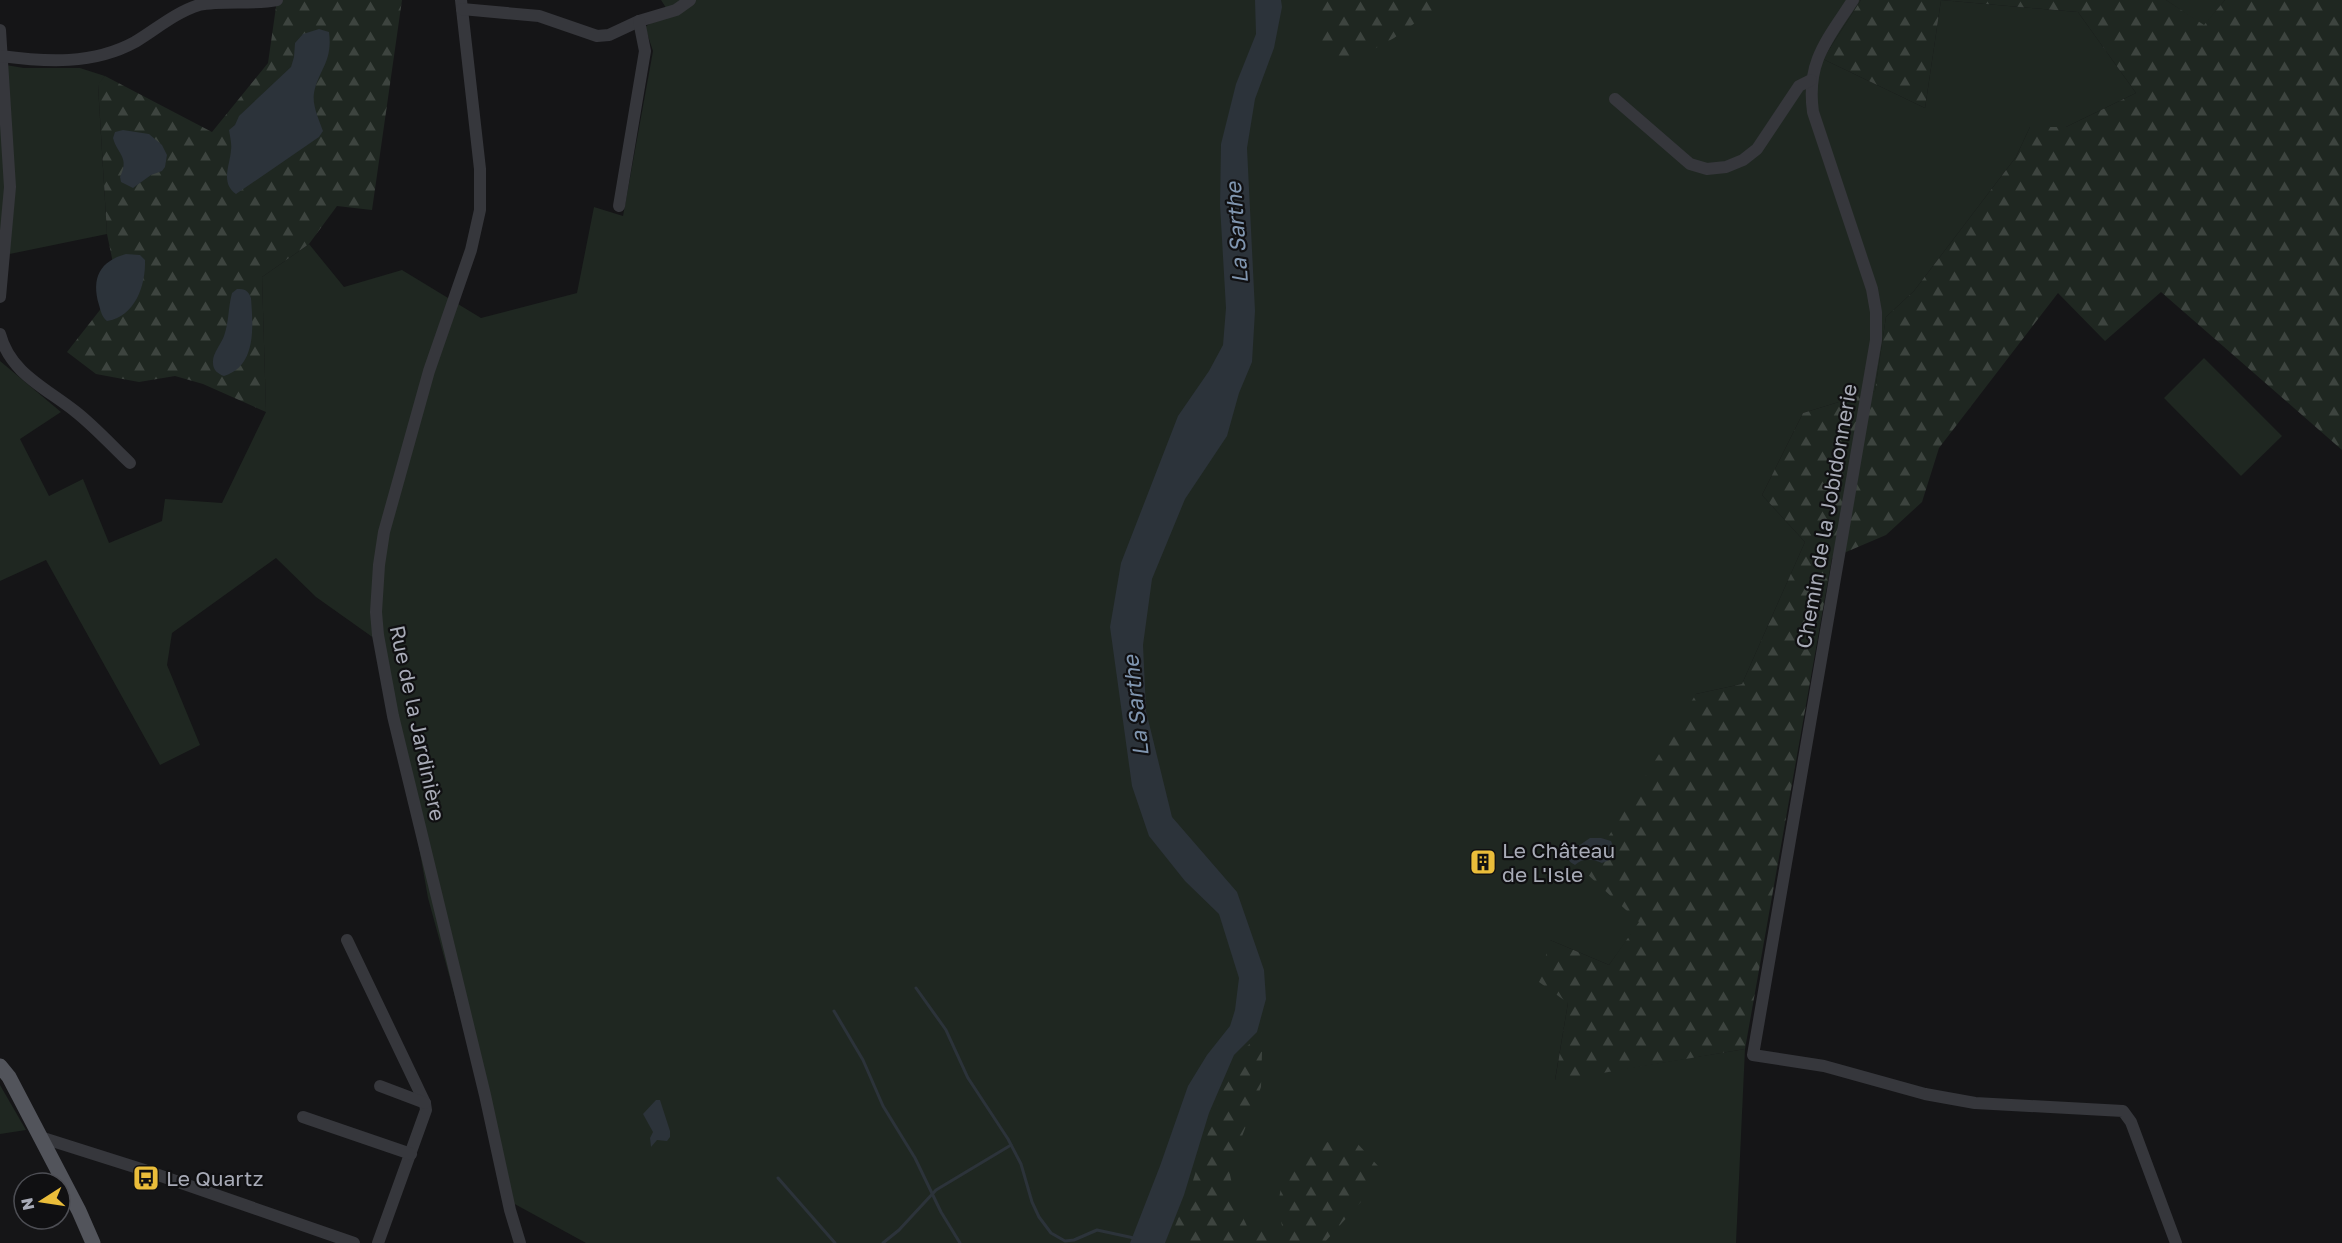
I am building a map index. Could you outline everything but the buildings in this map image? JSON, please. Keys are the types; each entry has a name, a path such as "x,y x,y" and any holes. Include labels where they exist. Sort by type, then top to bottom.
{"main road":[{"path":"0,1066 9,1077 79,1211 93,1243"}],"street":[{"path":"1,56 55,61 88,58 131,44 199,5 277,0"},
{"path":"461,4 539,16 597,36 609,35 639,21 676,10 690,0"},
{"name":"Chemin de la Jobidonnerie","path":"1853,0 1819,52 1811,80 1813,112 1872,289 1876,312 1876,340 1753,1055 1824,1066 1925,1094 1975,1103 2123,1111 2131,1122 2176,1243"},
{"name":"Rue de la Jardinière","path":"461,4 480,169 480,210 471,250 429,371 384,532 376,612 381,658 391,706 485,1095 510,1210 520,1243"},
{"path":"619,206 645,51 639,21"},
{"path":"0,30 10,187 0,297"},
{"path":"1615,99 1690,164 1707,169 1726,167 1743,160 1757,149 1799,86 1811,80"},
{"path":"0,334 4,348 13,363 33,381 76,412 130,464"},
{"path":"347,940 425,1103 426,1110 378,1243"},
{"path":"380,1086 425,1103"},
{"path":"303,1118 411,1154"},
{"path":"40,1137 118,1161 354,1243"}],"green space":[{"path":"277,0 402,0 372,210 337,206 309,244 262,277 266,412 203,384 175,376 139,382 96,374 67,352 118,287 107,234 98,84 105,76 212,132 268,63"},
{"path":"661,0 1861,0 1823,59 1925,108 1941,0 2078,12 2136,93 2066,127 2030,127 2016,157 1914,291 1886,317 1875,391 1803,413 1762,495 1805,542 1742,684 1696,694 1640,922 1609,965 1550,940 1568,1003 1555,1080 1745,1049 1736,1243 586,1243 511,1202 428,898 398,729 378,641 316,597 276,558 172,633 167,665 200,745 160,765 46,560 0,581 0,361 61,412 20,439 49,496 83,479 109,543 162,521 165,499 222,503 266,412 262,277 309,244 344,287 402,270 481,318 577,293 594,207 623,216 653,51 645,27 668,11"},
{"path":"1323,0 1447,0 1394,38 1345,65 1322,43 1320,14"},
{"path":"1861,0 1941,0 1925,108 1823,59"},
{"path":"1941,0 2166,0 2204,25 2225,0 2342,0 2342,450 2161,292 2105,341 2058,293 1939,448 1922,502 1886,535 1832,558 1745,1049 1555,1081 1568,1003 1539,982 1550,940 1609,965 1639,922 1586,873 1696,694 1742,684 1805,542 1762,495 1803,413 1875,391 1886,317 1914,291 2016,157 2030,127 2066,127 2136,93 2078,12"},
{"path":"2166,0 2225,0 2204,26"},
{"path":"0,64 24,68 80,68 105,76 98,85 107,234 0,256"},
{"path":"2204,358 2282,436 2241,476 2164,398"},
{"path":"1253,1041 1262,1052 1261,1087 1229,1170 1236,1203 1247,1226 1273,1230 1282,1226 1278,1204 1282,1182 1295,1154 1311,1147 1338,1141 1356,1142 1384,1176 1324,1243 1168,1243 1190,1190 1215,1111 1237,1055"},
{"path":"0,1085 26,1130 0,1134"}],"water":[{"name":"La Sarthe","path":"1255,0 1281,0 1282,7 1274,48 1255,99 1247,148 1255,311 1252,362 1239,393 1227,436 1185,499 1152,579 1143,645 1146,711 1172,817 1237,892 1264,970 1266,999 1257,1032 1234,1055 1209,1113 1184,1195 1165,1243 1130,1243 1188,1086 1207,1055 1230,1026 1235,1010 1239,978 1219,914 1185,881 1149,836 1132,786 1110,627 1121,563 1178,416 1209,371 1223,345 1226,308 1220,205 1221,144 1236,84 1256,34"},
{"path":"319,29 329,32 330,42 327,58 314,93 316,112 323,131 319,137 236,194 228,185 227,179 231,148 229,130 235,125 239,116 291,67 295,43 303,34"},
{"path":"123,130 149,134 162,145 167,155 162,171 151,175 133,188 121,182 120,177 124,165 113,138 115,132"},
{"path":"126,254 140,255 145,260 141,289 132,307 117,318 107,321 99,305 97,279 104,266"},
{"path":"237,289 246,290 251,298 251,344 242,364 235,371 224,376 215,370 213,360 226,331 232,293"},
{"path":"1590,838 1611,841 1615,851 1609,860 1602,863 1585,860 1575,865 1571,863 1568,853"},
{"path":"656,1100 660,1100 670,1137 667,1141 657,1140 651,1147 650,1138 653,1132 643,1114"}],"waterway":[{"path":"916,988 946,1030 968,1078 1008,1139 1021,1164 1032,1202 1039,1217 1051,1233 1065,1241 1074,1240 1097,1230 1134,1238"},
{"path":"834,1011 863,1060 883,1106 915,1158 941,1212 960,1243"},
{"path":"883,1243 899,1230 936,1190 1011,1145"},
{"path":"778,1178 835,1243"}],"place":[{"name":"Le Château de L'Isle","path":"1483,862"},
{"name":"Le Quartz","path":"146,1178"}]}
